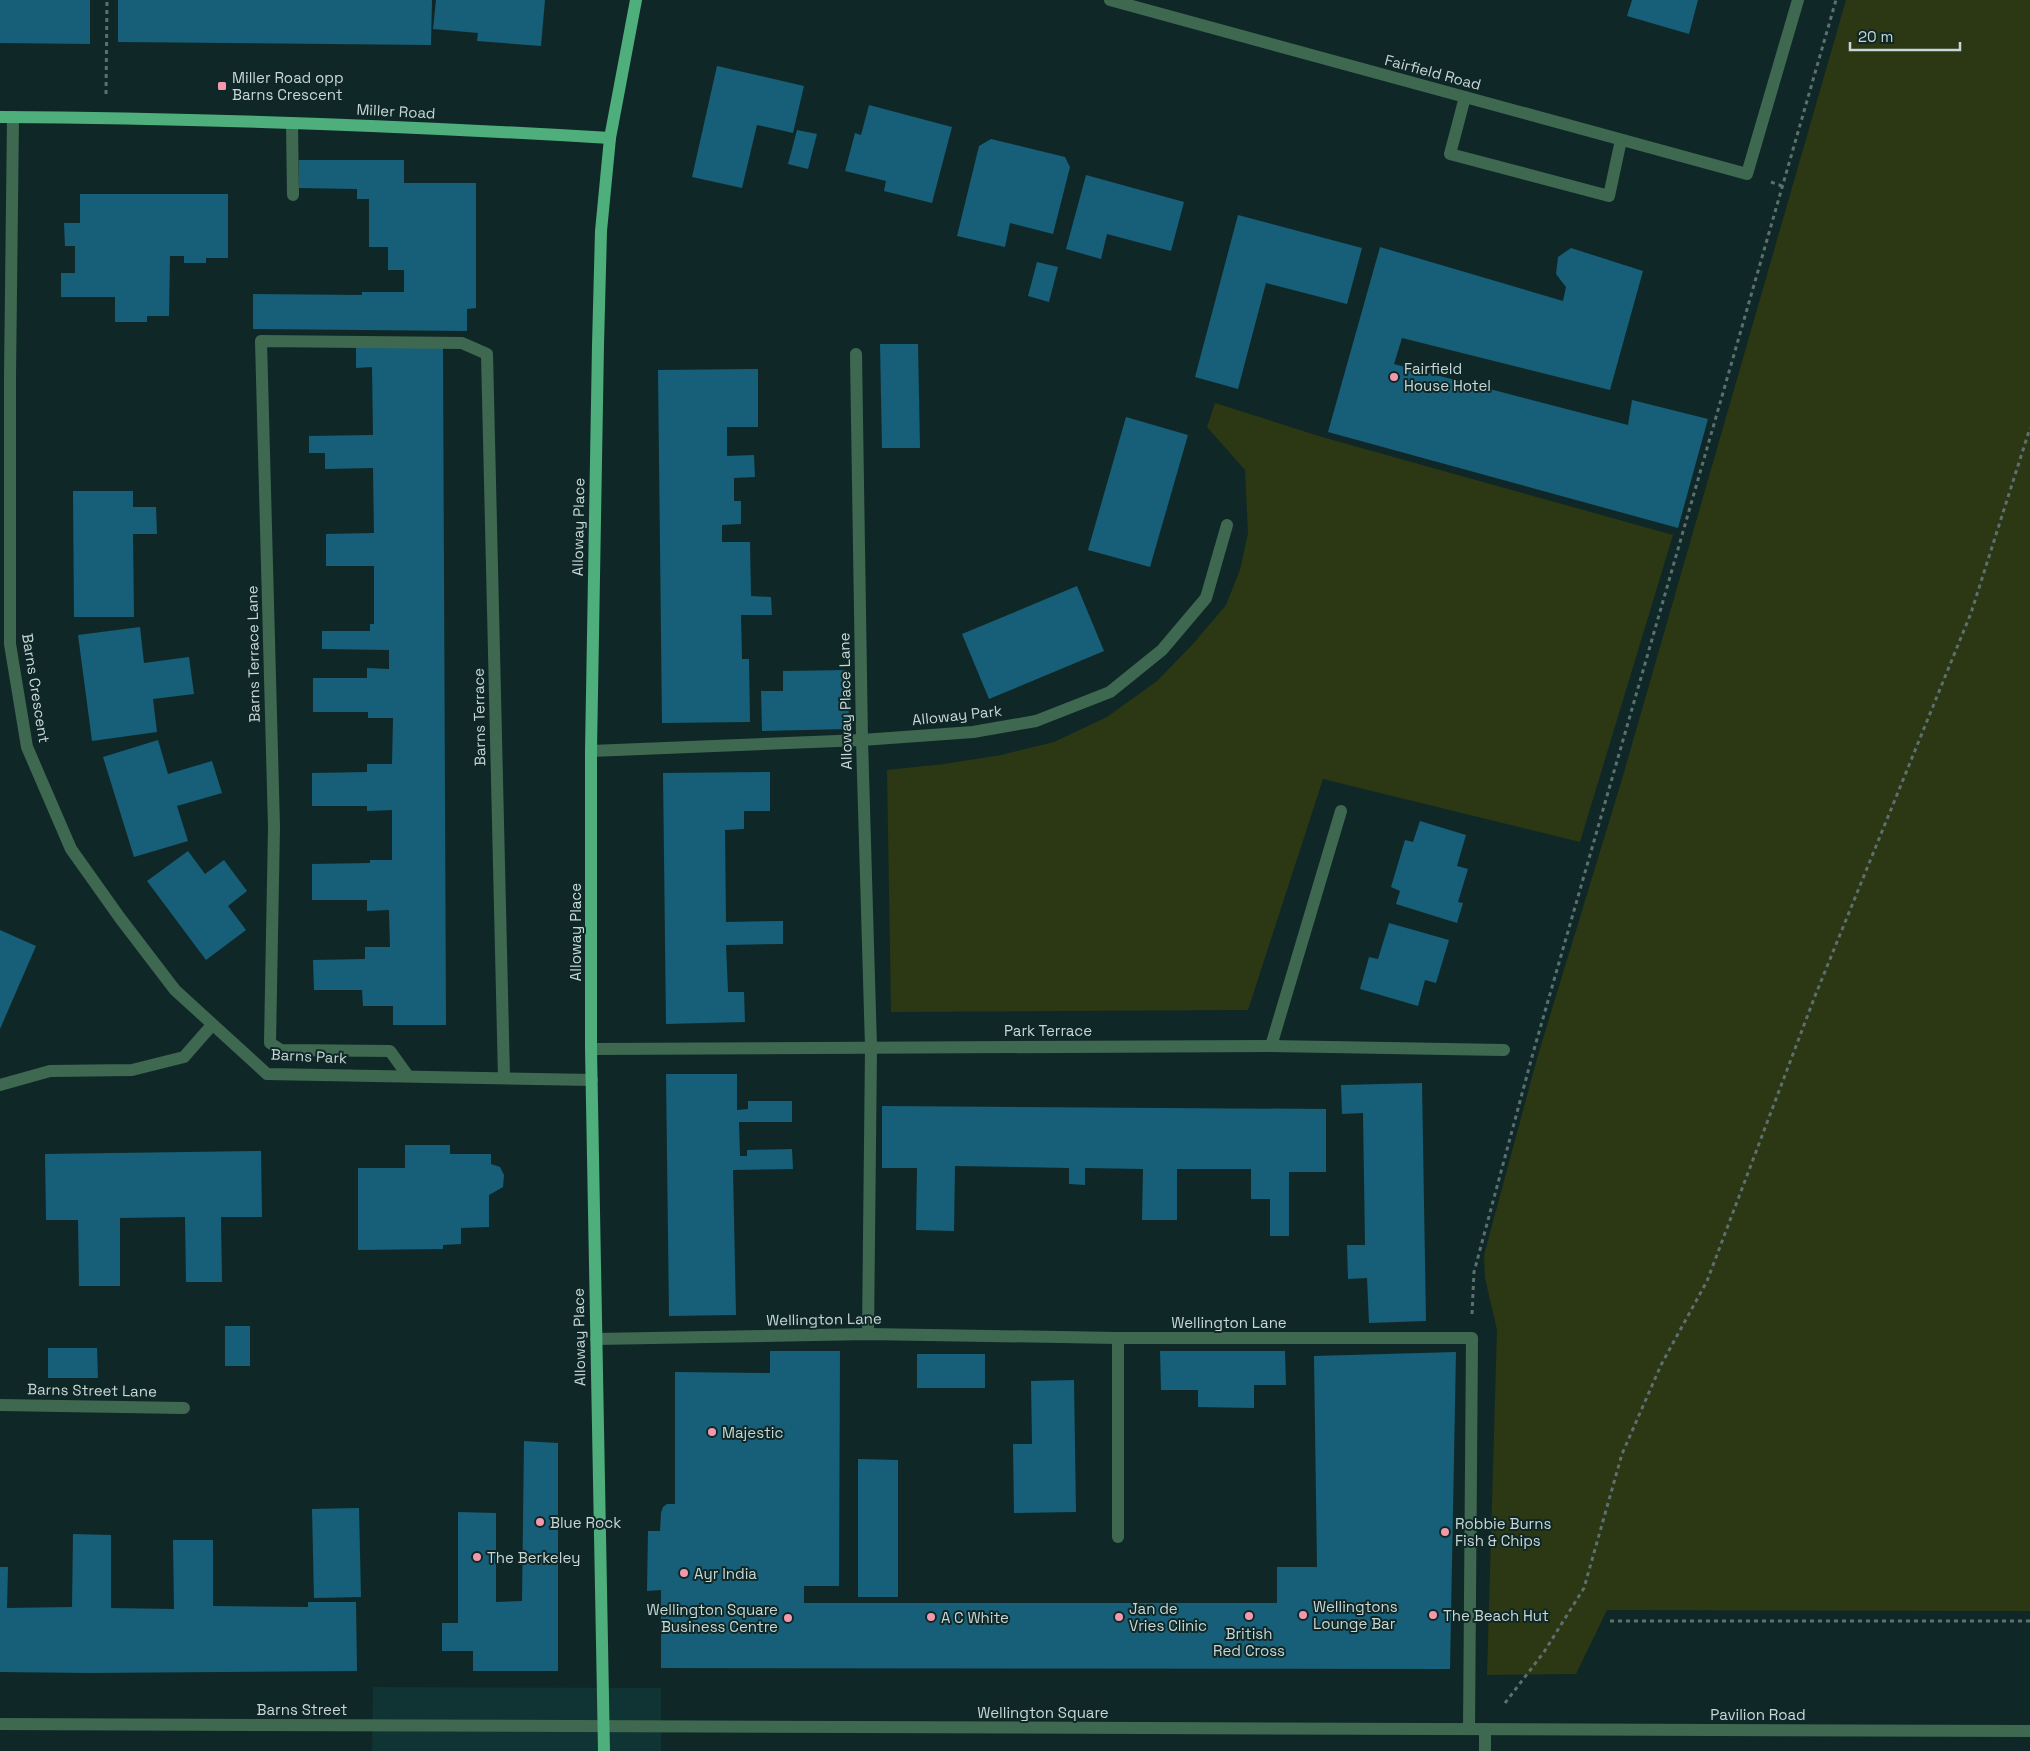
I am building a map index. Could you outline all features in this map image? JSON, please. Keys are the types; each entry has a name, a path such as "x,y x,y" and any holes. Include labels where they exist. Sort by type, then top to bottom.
{"main road":[{"name":"Alloway Place","path":"603,1726 592,1080 591,751 601,240 610,138 636,0"},
{"name":"Miller Road","path":"7,117 106,117 292,123 610,138"},
{"path":"603,1726 604,1751"}],"street":[{"name":"Fairfield Road","path":"1110,0 1746,174 1798,0"},
{"path":"1465,97 1450,154 1609,196 1621,140"},
{"name":"Barns Crescent","path":"7,117 10,377 10,644 27,747 71,849 120,918 175,990 212,1025"},
{"path":"292,123 293,195"},
{"name":"Barns Terrace Lane","path":"408,1076 390,1051 281,1050 270,1042 274,827 261,341 462,343 487,354"},
{"name":"Barns Terrace","path":"487,354 504,1078"},
{"name":"Alloway Place Lane","path":"856,354 862,740 871,1047 868,1334"},
{"name":"Alloway Park","path":"591,751 862,740 974,732 1036,721 1110,692 1162,650 1206,598 1227,525"},
{"path":"1271,1046 1341,811"},
{"path":"0,1085 50,1071 132,1070 184,1057 212,1025"},
{"name":"Barns Park","path":"212,1025 267,1074 592,1080"},
{"name":"Park Terrace","path":"592,1049 1271,1046 1504,1050"},
{"name":"Wellington Lane","path":"596,1339 868,1334 1118,1338 1472,1338"},
{"path":"1118,1338 1118,1537"},
{"path":"1469,1729 1472,1338"},
{"name":"Barns Street Lane","path":"0,1405 184,1408"},
{"name":"Barns Street","path":"0,1724 603,1726"},
{"name":"Wellington Square","path":"603,1726 1485,1729"},
{"path":"1485,1729 1485,1751"},
{"name":"Pavilion Road","path":"1485,1729 2030,1731"}],"path":[{"path":"106,117 107,0"},
{"path":"1472,1338 1474,1272 1533,1053 1836,0"},
{"path":"1485,1729 1544,1652 1584,1588 1622,1454 1661,1365 1707,1281 1815,996 1971,613 2030,428"},
{"path":"1610,1621 2030,1621"}],"shaded area":[{"path":"373,1687 661,1688 661,1751 372,1751"}],"green space":[{"path":"1846,0 2030,0 2030,1611 1607,1610 1576,1674 1487,1675 1497,1330 1485,1278 1484,1255 1538,1055 1620,786"},
{"path":"1215,403 1322,437 1673,535 1580,842 1323,779 1248,1010 891,1012 887,770 1001,755 1054,742 1107,717 1157,681 1193,644 1226,605 1240,570 1248,533 1245,470 1207,427"}],"building":[{"path":"0,0 90,0 90,44 0,43"},
{"path":"118,0 432,0 431,45 118,42"},
{"path":"436,0 545,0 541,46 477,41 478,33 433,29"},
{"path":"1632,0 1698,0 1689,34 1627,16"},
{"path":"717,66 804,86 793,133 757,125 742,188 692,177"},
{"path":"869,105 952,127 932,203 884,191 886,181 845,171 855,133 861,135"},
{"path":"797,130 817,134 808,169 788,164"},
{"path":"991,139 1065,157 1070,167 1053,234 1010,223 1005,247 957,236 979,146"},
{"path":"299,160 404,160 404,183 476,183 476,308 467,309 467,331 253,329 253,294 362,295 362,292 404,292 404,270 388,270 388,247 369,247 369,199 357,199 357,189 299,188"},
{"path":"1086,175 1184,202 1171,251 1107,234 1101,259 1066,249"},
{"path":"80,194 228,194 228,258 206,258 206,263 184,263 184,256 170,256 169,316 147,316 147,322 115,322 115,297 61,297 61,273 75,273 75,246 65,246 64,223 80,223"},
{"path":"1238,215 1362,248 1347,304 1266,283 1238,389 1195,377"},
{"name":"Fairfield House Hotel","path":"1380,247 1563,301 1566,287 1556,274 1558,257 1571,248 1643,271 1610,390 1402,338 1394,364 1628,425 1632,400 1708,419 1678,528 1328,432"},
{"path":"1037,262 1058,267 1049,302 1028,296"},
{"path":"880,344 918,344 920,448 882,448"},
{"path":"356,348 443,348 446,1025 393,1025 393,1006 363,1006 362,990 314,990 313,960 365,959 365,947 390,947 389,910 367,911 367,900 312,900 312,864 370,863 370,860 392,860 392,810 367,811 367,806 312,806 312,773 367,772 367,764 392,764 393,718 368,718 368,712 313,712 313,678 367,678 367,668 389,669 389,650 322,649 322,631 370,631 370,624 374,624 374,566 326,566 326,534 374,533 373,468 325,469 325,453 309,453 309,436 373,435 372,367 356,368"},
{"path":"758,369 758,427 727,427 727,456 754,455 755,477 734,478 734,501 741,501 741,524 722,525 722,542 750,542 751,596 771,597 772,615 741,615 742,659 749,659 750,722 662,723 658,370"},
{"path":"1126,417 1188,435 1150,567 1088,550"},
{"path":"73,491 133,491 133,507 156,507 157,534 133,534 134,617 74,617"},
{"path":"1077,586 1104,651 989,699 962,634"},
{"path":"140,627 144,663 189,657 194,694 153,699 157,732 92,741 78,635"},
{"path":"848,670 849,729 762,731 761,691 783,691 783,671"},
{"path":"158,740 168,774 212,761 222,793 177,806 188,841 134,857 103,757"},
{"path":"770,772 770,811 744,811 744,829 725,830 726,922 783,921 783,944 726,945 728,992 744,992 745,1022 666,1024 663,773"},
{"path":"1420,821 1466,835 1457,866 1468,869 1458,902 1463,903 1457,923 1396,904 1400,891 1391,887 1405,840 1413,842"},
{"path":"188,851 205,874 224,860 247,891 228,906 246,930 206,960 147,881"},
{"path":"1389,923 1449,940 1436,983 1425,980 1418,1006 1360,989 1369,957 1378,959"},
{"path":"0,930 36,946 0,1029"},
{"path":"666,1074 737,1074 737,1110 748,1109 748,1101 792,1101 792,1122 739,1122 740,1156 747,1156 747,1150 792,1149 793,1169 733,1170 736,1315 669,1316"},
{"path":"1422,1083 1426,1321 1369,1323 1367,1278 1348,1279 1347,1245 1365,1245 1363,1113 1342,1114 1341,1085"},
{"path":"882,1106 1326,1109 1326,1172 1289,1172 1289,1236 1270,1236 1270,1199 1251,1199 1251,1169 1177,1169 1177,1220 1142,1220 1143,1169 1085,1168 1085,1185 1069,1184 1069,1168 955,1166 954,1231 916,1230 917,1168 882,1168"},
{"path":"405,1145 450,1145 450,1154 491,1154 491,1164 500,1167 504,1175 503,1187 489,1195 489,1227 461,1228 461,1244 443,1245 443,1249 358,1250 358,1168 405,1168"},
{"path":"261,1151 262,1217 221,1217 222,1282 186,1282 185,1217 120,1218 120,1286 79,1286 78,1220 46,1220 45,1154"},
{"path":"225,1326 250,1326 250,1366 225,1366"},
{"path":"48,1348 97,1348 98,1378 48,1378"},
{"path":"770,1351 840,1351 839,1586 804,1586 804,1603 1277,1603 1277,1567 1317,1567 1314,1356 1456,1352 1450,1669 661,1668 661,1590 647,1591 648,1531 660,1531 663,1507 667,1504 675,1504 675,1372 770,1373"},
{"path":"1160,1351 1285,1351 1286,1385 1254,1385 1254,1408 1198,1407 1198,1390 1161,1390"},
{"path":"917,1354 985,1354 985,1388 917,1388"},
{"path":"1074,1380 1076,1512 1014,1513 1013,1444 1032,1444 1031,1381"},
{"name":"The Berkeley","path":"524,1441 558,1443 558,1671 473,1671 473,1651 442,1651 442,1623 458,1623 458,1512 496,1513 496,1602 522,1601"},
{"path":"858,1459 898,1460 898,1597 858,1597"},
{"path":"359,1508 361,1597 314,1598 312,1509"},
{"path":"73,1534 111,1535 111,1608 174,1609 173,1540 213,1540 213,1606 308,1607 308,1602 356,1602 357,1671 0,1672 0,1567 8,1567 7,1608 72,1607"}],"place":[{"name":"Miller Road opp Barns Crescent","path":"222,86"},
{"name":"Fairfield House Hotel","path":"1394,377"},
{"name":"Majestic","path":"712,1432"},
{"name":"Blue Rock","path":"540,1522"},
{"name":"Robbie Burns Fish & Chips","path":"1445,1532"},
{"name":"The Berkeley","path":"477,1557"},
{"name":"Ayr India","path":"684,1573"},
{"name":"Wellingtons Lounge Bar","path":"1303,1615"},
{"name":"The Beach Hut","path":"1433,1615"},
{"name":"British Red Cross","path":"1249,1616"},
{"name":"A C White","path":"931,1617"},
{"name":"Jan de Vries Clinic","path":"1119,1617"},
{"name":"Wellington Square Business Centre","path":"788,1618"}]}
